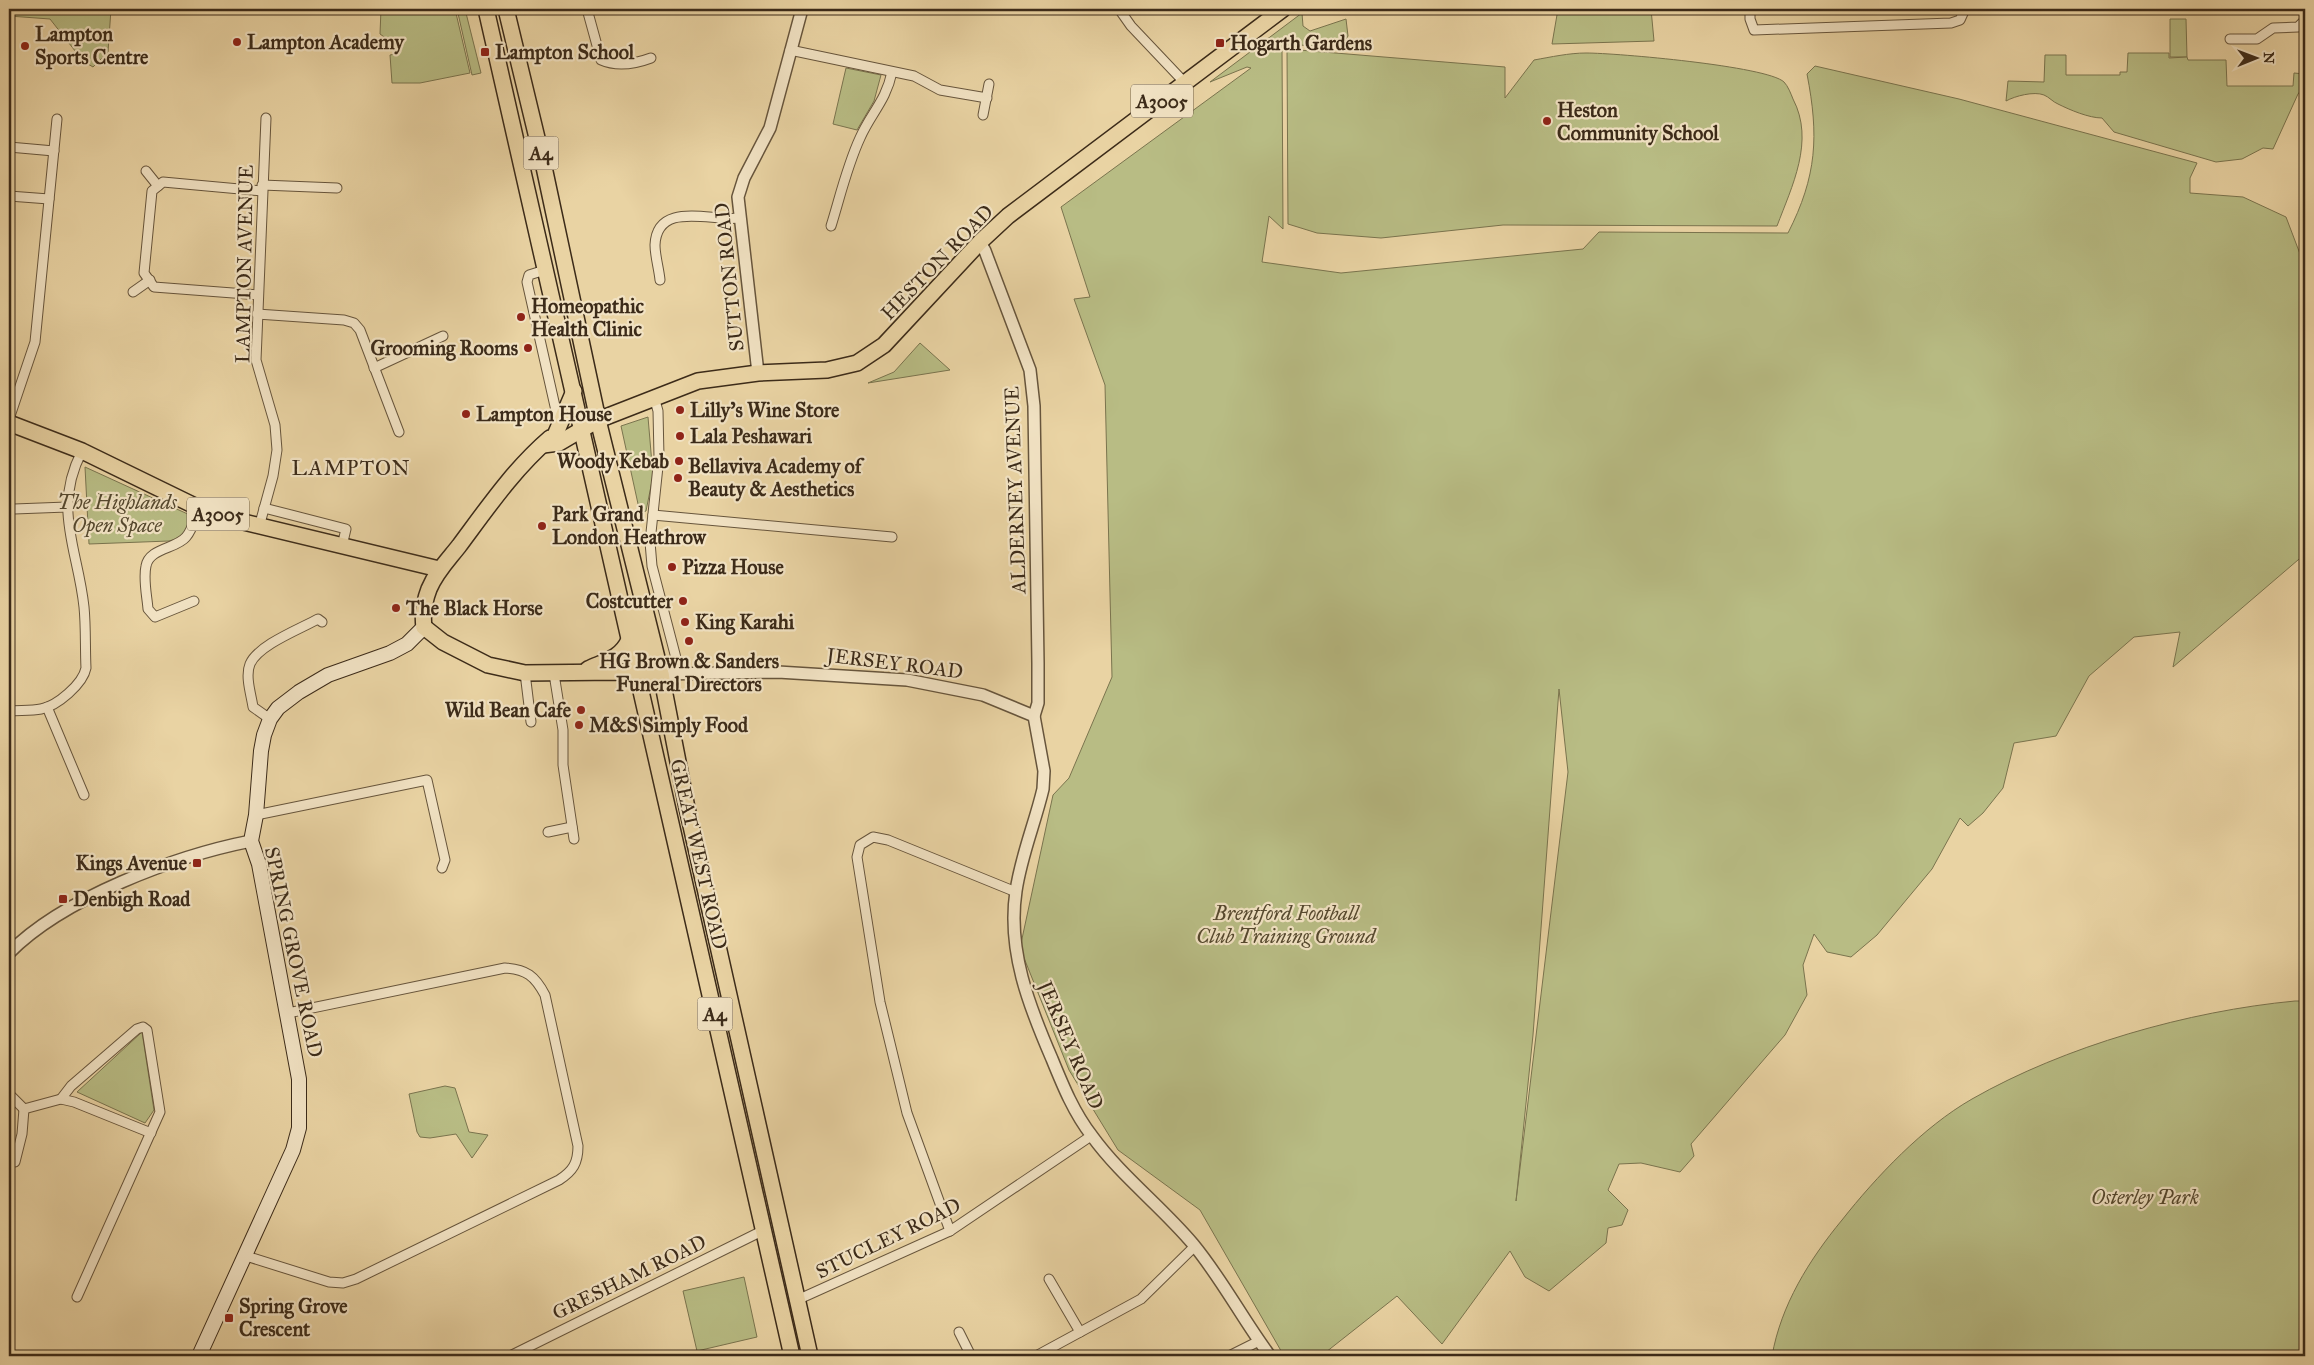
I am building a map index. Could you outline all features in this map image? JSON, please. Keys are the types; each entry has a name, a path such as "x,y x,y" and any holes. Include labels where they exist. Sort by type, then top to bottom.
{"main road":[{"name":"GREAT WEST ROAD","path":"486,9 539,271 574,390 628,640 638,673 792,1356"},
{"name":"GREAT WEST ROAD","path":"506,9 542,158 598,420 661,674 687,808 810,1356"},
{"name":"HESTON ROAD","path":"598,420 698,381 758,373 827,370 851,365 866,358 896,333 980,242 1040,191 1283,9"},
{"path":"557,429 574,390"},
{"name":"A3005","path":"543,445 559,443 575,435 582,427 598,420"},
{"name":"A3005","path":"9,423 82,451 199,508 258,527 439,569"},
{"name":"A3005","path":"424,626 422,613 439,569 461,544 509,477 557,429 574,426 582,427"},
{"path":"636,572 635,608 644,663 638,673"},
{"name":"JERSEY ROAD","path":"424,626 443,642 488,665 526,673 661,674"},
{"name":"SPRING GROVE ROAD","path":"200,1356 293,1150 299,1128 300,1079 259,864 251,841 256,816 264,735 270,719 278,708 299,692 328,675 390,653 407,644 424,626"},
{"path":"579,672 614,658 624,648 628,640"}],"street":[{"path":"588,9 601,60 610,64 622,64 651,58"},
{"name":"SUTTON ROAD","path":"758,373 739,218 739,191 770,128 802,9"},
{"path":"1119,9 1131,26 1185,83"},
{"path":"1750,9 1750,19 1754,30 1951,23 1960,20 1965,9"},
{"path":"2230,39 2257,39 2273,28 2298,27 2305,20"},
{"path":"790,50 914,76 940,90 986,98"},
{"path":"831,226 853,152 869,119 880,106 892,72"},
{"path":"983,115 989,84"},
{"name":"LAMPTON AVENUE","path":"258,527 275,470 277,450 275,425 256,360 266,118"},
{"path":"9,418 35,342 57,119"},
{"path":"9,146 54,151"},
{"path":"146,171 158,186"},
{"path":"258,295 154,287 144,273 152,191 163,182 262,188 337,188"},
{"path":"9,196 49,200"},
{"path":"660,280 655,246 657,236 663,226 672,218 682,215 739,218"},
{"name":"ALDERNEY AVENUE","path":"980,242 1010,313 1030,370 1034,406 1038,663 1038,703 1034,716"},
{"name":"GREAT WEST ROAD","path":"539,271 529,275 527,282 557,429"},
{"path":"134,292 150,280"},
{"path":"258,314 344,320 354,323 360,330 399,432"},
{"path":"374,368 443,336"},
{"path":"654,397 658,411 659,457 650,542 652,566 676,658 677,675"},
{"path":"9,711 47,707 84,678 86,668 84,607 69,532 67,507 72,474 82,451"},
{"path":"14,509 67,507"},
{"path":"194,601 155,617 150,615 148,610 146,565 149,558 157,552 185,538 191,530 199,508"},
{"path":"264,508 346,528 342,546"},
{"path":"653,514 892,537"},
{"path":"636,572 652,566"},
{"path":"270,719 253,707 250,665 257,652 318,619 322,622"},
{"name":"JERSEY ROAD","path":"661,674 778,672 916,681 983,695 1034,716 1044,771 1043,788 1016,892 1016,944 1020,974 1028,1001 1064,1088 1091,1136 1113,1162 1166,1212 1194,1246 1270,1356"},
{"path":"526,673 531,722"},
{"path":"554,674 563,730 563,765 574,839"},
{"path":"47,707 84,795"},
{"path":"256,816 427,780 445,860 442,868"},
{"path":"548,832 572,827"},
{"path":"950,1232 907,1112 880,1002 857,857 860,845 873,837 888,840 1016,892"},
{"path":"9,953 29,934 60,913 93,896 179,860 214,848 251,841"},
{"path":"246,1256 329,1282 343,1283 356,1279 559,1180 570,1173 576,1165 578,1156 578,1146 545,995 532,975 521,969 505,968 288,1013"},
{"path":"61,1099 71,1086 137,1029 143,1027 147,1030 160,1112 77,1297"},
{"path":"9,1094 24,1109 22,1134 15,1162"},
{"path":"24,1109 61,1099 74,1102 151,1133"},
{"name":"STUCLEY ROAD","path":"797,1300 950,1232 1091,1136"},
{"name":"GRESHAM ROAD","path":"510,1356 764,1230"},
{"path":"1036,1356 1141,1299 1194,1246"},
{"path":"1049,1279 1080,1332"},
{"path":"959,1332 971,1356"},
{"path":"1229,1356 1259,1341"}],"green space":[{"path":"9,9 111,9 108,52 93,67 83,61 50,19 9,16"},
{"path":"381,9 455,9 470,73 420,83 392,83 390,55 395,54 400,48 380,34"},
{"path":"457,9 465,9 481,73 472,75"},
{"path":"1558,9 1651,9 1654,41 1552,44"},
{"name":"Brentford Football Club Training Ground","path":"1302,13 1303,26 1310,31 1346,19 1348,36 1340,49 1291,44 1282,49 1283,229 1269,216 1262,262 1341,273 1583,249 1599,232 1788,233 1798,212 1810,174 1814,137 1811,96 1807,74 1815,66 1959,99 2197,163 2190,178 2190,193 2243,197 2286,217 2305,267 2305,554 2173,667 2180,632 2134,637 2089,676 2056,736 2014,743 2003,788 1983,813 1968,826 1960,818 1932,869 1877,935 1851,957 1827,952 1814,934 1803,965 1807,995 1785,1035 1691,1144 1694,1156 1680,1172 1641,1163 1619,1164 1608,1190 1628,1210 1622,1225 1608,1228 1606,1243 1549,1291 1525,1277 1510,1251 1442,1344 1397,1296 1321,1356 1284,1356 1200,1210 1118,1150 1069,1070 1020,948 1053,795 1069,778 1112,677 1105,385 1074,299 1090,297 1061,207 1251,68 1247,67 1210,82","holes":["1559,689 1568,772 1516,1201 1533,1035"]},
{"path":"2170,19 2186,19 2187,57 2170,57"},
{"name":"Heston Community School","path":"1287,49 1505,67 1505,98 1534,60 1560,55 1586,53 1657,58 1750,71 1772,76 1784,82 1788,88 1799,115 1802,131 1799,163 1777,226 1503,225 1381,238 1317,233 1288,224"},
{"path":"2128,53 2169,53 2169,58 2187,57 2188,60 2226,60 2227,86 2293,86 2294,73 2305,74 2305,85 2298,94 2273,149 2263,148 2242,159 2216,162 2114,132 2102,118 2091,117 2074,111 2044,95 2025,95 2006,101 2008,81 2044,82 2045,55 2066,55 2066,75 2120,75 2120,72 2127,72"},
{"path":"846,68 881,75 874,101 857,130 833,124"},
{"path":"920,343 950,370 868,383 894,372"},
{"path":"648,417 653,476 646,511 640,513 621,426"},
{"name":"The Highlands Open Space","path":"85,467 192,516 187,528 178,538 169,541 89,544"},
{"name":"Osterley Park","path":"2305,1001 2305,1356 1772,1356 1776,1337 1789,1301 1818,1251 1885,1170 1918,1138 1954,1110 2008,1080 2087,1047 2170,1022 2212,1013"},
{"path":"142,1032 154,1110 145,1123 77,1092"},
{"path":"445,1086 455,1088 469,1132 488,1135 472,1158 456,1134 430,1138 420,1137 417,1132 409,1094"},
{"path":"744,1277 757,1337 697,1351 683,1291"}],"place":[{"name":"Lampton Academy","path":"237,42"},
{"name":"Hogarth Gardens","path":"1220,43"},
{"name":"Lampton Sports Centre","path":"25,46"},
{"name":"Lampton School","path":"485,52"},
{"name":"Heston Community School","path":"1547,121"},
{"name":"Homeopathic Health Clinic","path":"521,317"},
{"name":"Grooming Rooms","path":"528,348"},
{"name":"Lilly's Wine Store","path":"680,410"},
{"name":"Lampton House","path":"466,414"},
{"name":"Lala Peshawari","path":"680,436"},
{"name":"Woody Kebab","path":"679,461"},
{"name":"Bellaviva Academy of Beauty & Aesthetics","path":"678,478"},
{"name":"Park Grand London Heathrow","path":"542,526"},
{"name":"Pizza House","path":"672,567"},
{"name":"Costcutter","path":"683,601"},
{"name":"The Black Horse","path":"396,608"},
{"name":"King Karahi","path":"685,622"},
{"name":"HG Brown & Sanders Funeral Directors","path":"689,641"},
{"name":"Wild Bean Cafe","path":"581,710"},
{"name":"M&S Simply Food","path":"579,725"},
{"name":"Kings Avenue","path":"197,863"},
{"name":"Denbigh Road","path":"63,899"},
{"name":"Spring Grove Crescent","path":"229,1318"}],"district":[{"name":"LAMPTON","path":"351,468"}]}
